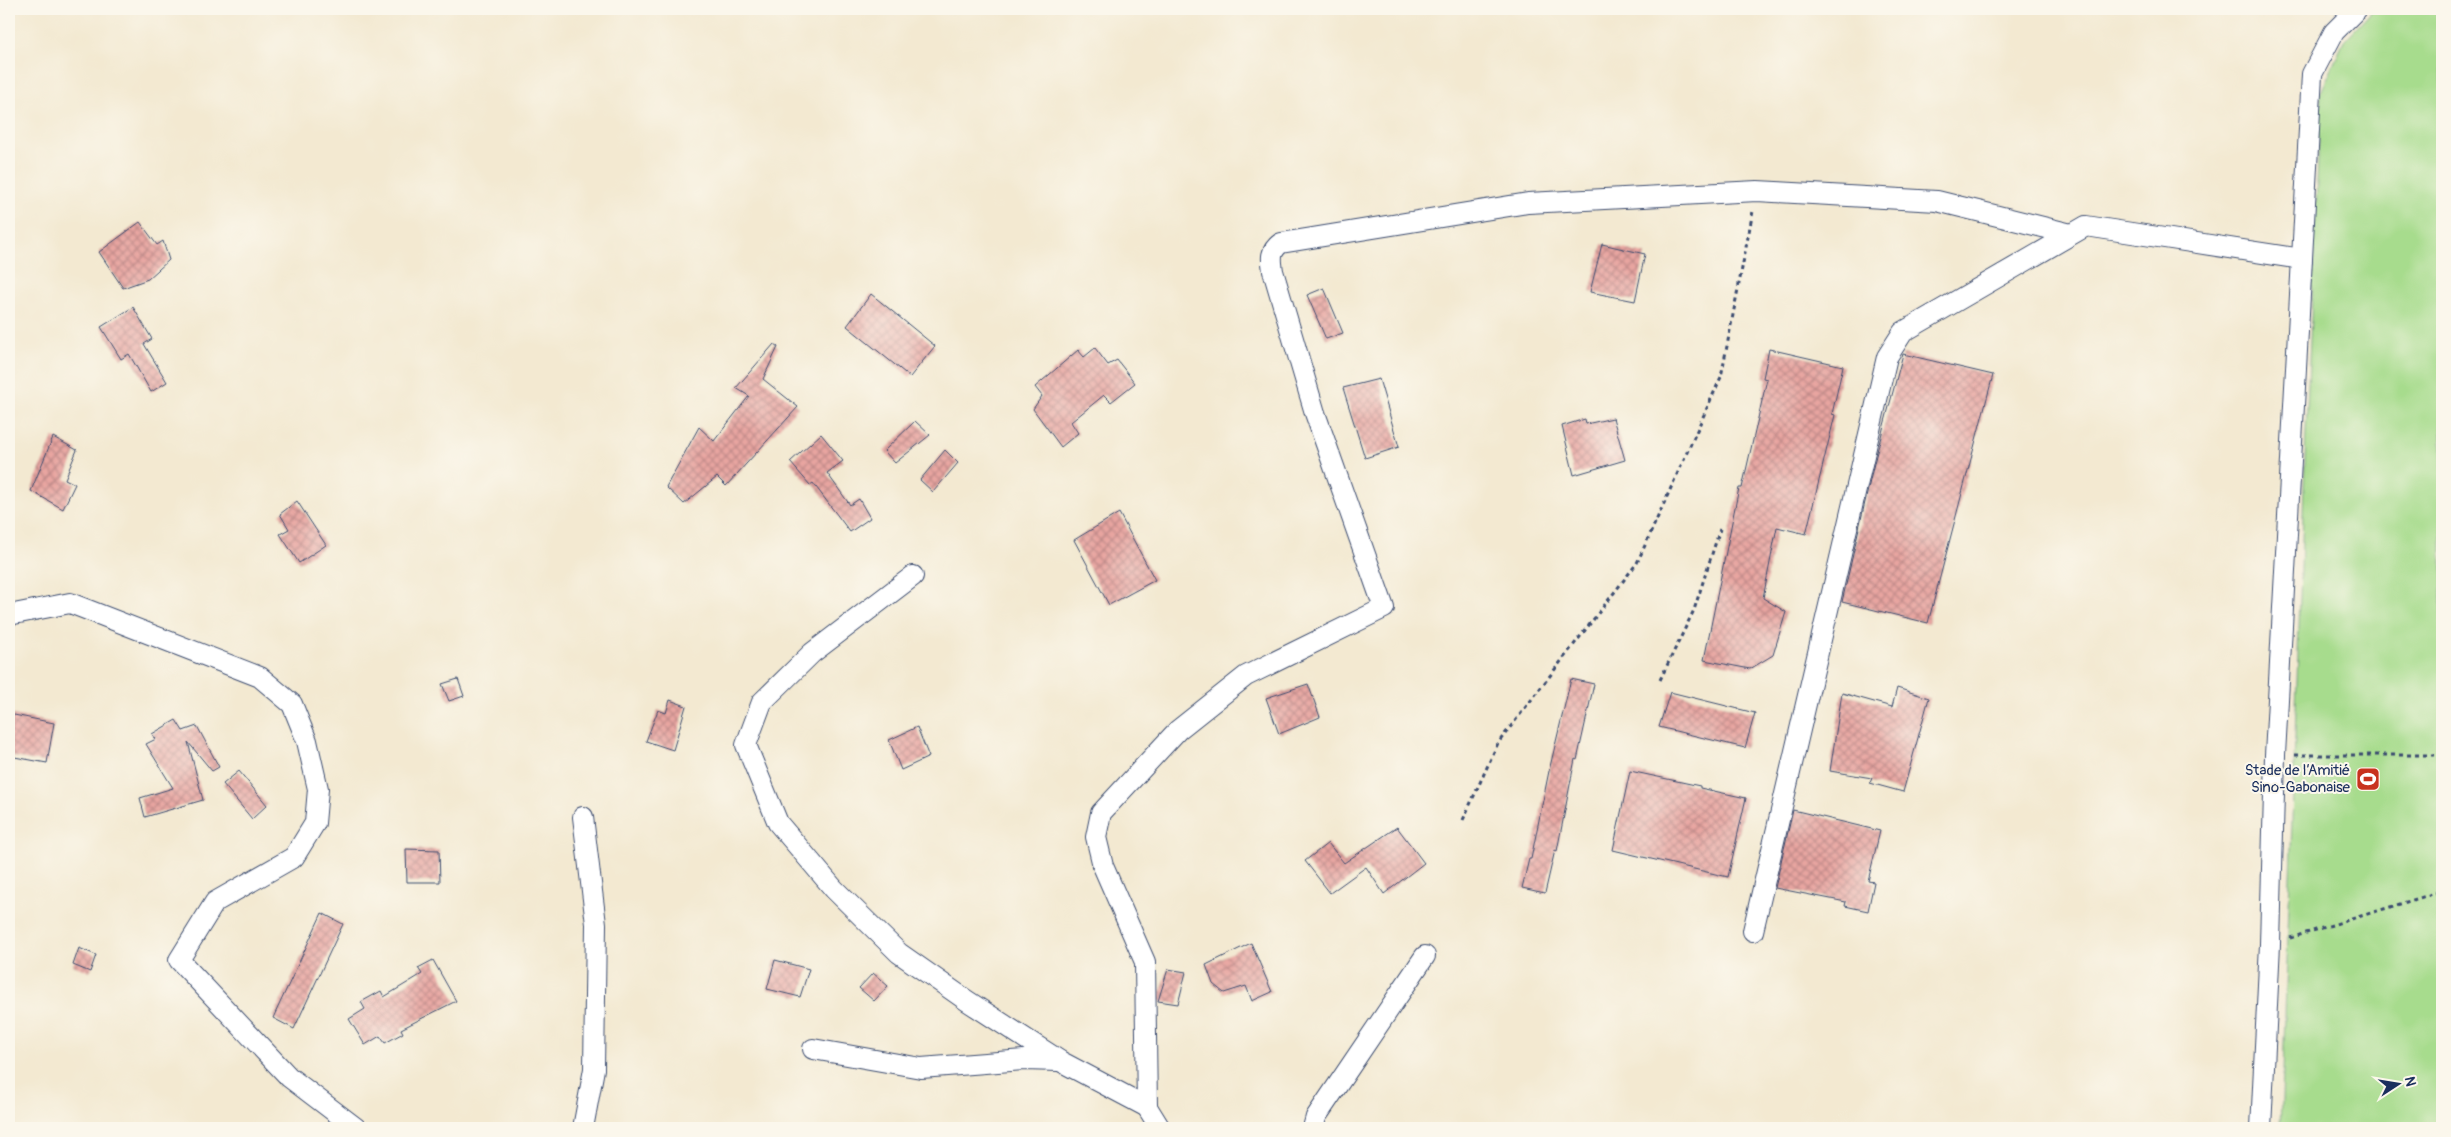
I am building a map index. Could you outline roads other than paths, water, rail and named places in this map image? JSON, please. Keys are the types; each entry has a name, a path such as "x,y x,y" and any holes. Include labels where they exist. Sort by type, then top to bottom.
{"street":[{"path":"2261,1128 2270,944 2275,755 2312,74 2334,32 2357,9"},
{"path":"1147,1107 1145,962 1103,866 1096,837 1102,813 1178,730 1246,676 1384,608 1315,413 1273,271 1271,259 1273,250 1281,243 1528,203 1757,191 1937,201 2071,234"},
{"path":"1753,931 1887,357 1903,332 2086,226 2302,259"},
{"path":"912,576 812,653 762,702 746,745 778,824 834,889 899,952 966,1000 1060,1061 1147,1107 1160,1128"},
{"path":"9,615 70,604 260,676 292,704 307,741 318,788 315,823 294,857 215,902 179,960 289,1076 356,1128"},
{"path":"583,817 596,924 594,1069 583,1128"},
{"path":"1313,1128 1316,1117 1425,956"},
{"path":"813,1049 921,1068 1024,1060 1060,1061"}],"place":[{"name":"Stade de l’Amitié Sino-Gabonaise","path":"2368,779"}]}
